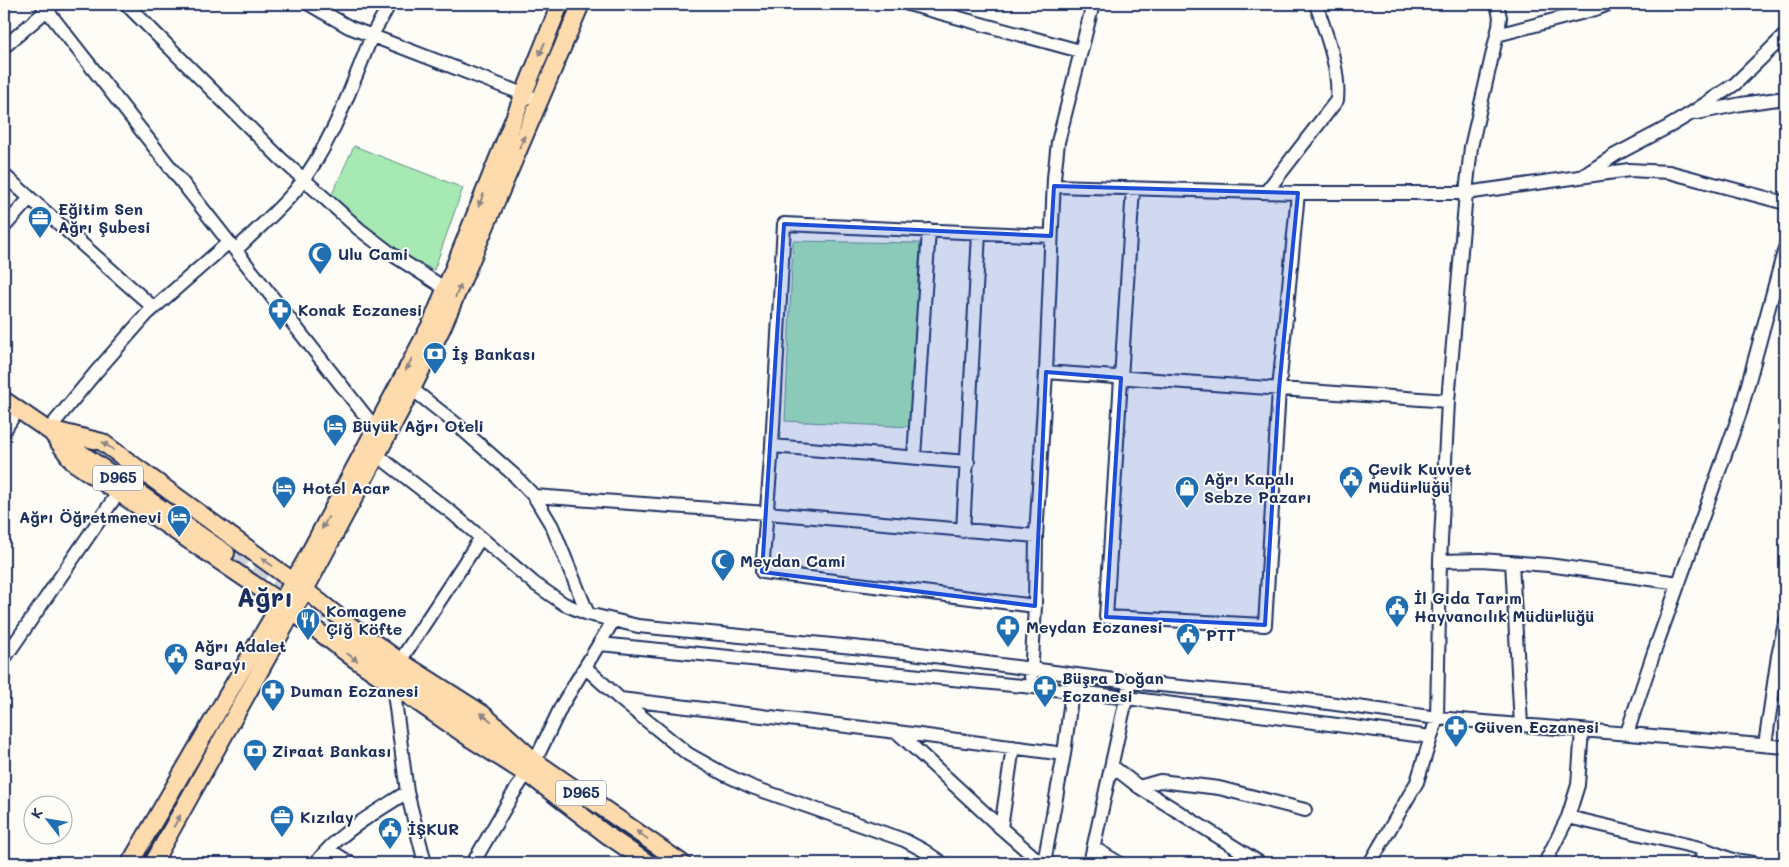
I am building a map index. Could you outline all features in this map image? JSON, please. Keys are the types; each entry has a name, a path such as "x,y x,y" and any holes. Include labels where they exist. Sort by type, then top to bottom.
{"main road":[{"path":"299,585 375,428 432,322 560,4"},
{"path":"130,863 377,455 412,389 442,328 581,4"},
{"name":"D965","path":"4,400 49,429 232,557"},
{"path":"49,429 73,462 286,607 353,658 471,740 531,767"},
{"path":"49,429 102,442 299,585 348,624 400,661 483,714 531,767"},
{"path":"153,863 286,607"},
{"name":"D965","path":"341,634 478,727 531,767 648,863"},
{"name":"D965","path":"531,767 682,863"}],"street":[{"path":"126,4 280,158 376,242 446,288"},
{"path":"309,4 349,27 524,94 540,102"},
{"path":"49,429 96,372 154,308 232,246 294,191 304,178 334,126 357,76 372,36 389,4"},
{"path":"908,4 927,6 1080,51"},
{"path":"1031,687 1036,536 1046,372 1054,186 1058,142 1093,4"},
{"path":"1266,192 1337,100 1338,90 1333,60 1316,4"},
{"path":"1370,863 1417,782 1437,718 1440,561 1448,401 1471,147 1497,35 1500,17 1497,4"},
{"path":"1497,35 1596,9 1608,4"},
{"path":"4,47 47,5 375,428"},
{"path":"1580,178 1615,155 1690,114 1735,84 1785,35"},
{"path":"1690,114 1785,98"},
{"path":"1054,186 1298,193 1466,193 1628,170 1669,172 1785,202"},
{"path":"4,175 154,308"},
{"path":"1133,188 1106,617 1265,625 1279,389 1298,193"},
{"path":"4,227 30,198"},
{"path":"1035,606 762,572 772,446 784,224 1051,236"},
{"path":"914,457 929,230"},
{"path":"963,531 979,233"},
{"path":"1627,733 1741,410 1785,248"},
{"path":"1046,372 1448,401"},
{"path":"412,389 455,423 514,475 534,496 552,526 588,614"},
{"path":"4,431 18,409"},
{"path":"772,446 968,462"},
{"path":"377,455 452,513 535,584 564,604 588,614 613,621 638,626 904,652 1129,682 1285,697 1437,718 1785,747"},
{"path":"5,656 118,493"},
{"path":"534,496 767,512 963,531 1036,536"},
{"path":"400,661 480,538"},
{"path":"1440,561 1481,560 1548,565 1679,583"},
{"path":"1512,562 1522,725"},
{"path":"473,863 531,767 562,705 613,621"},
{"path":"1765,745 1778,656 1785,624"},
{"path":"600,644 1072,691 1431,737"},
{"path":"586,668 620,699 688,754 724,774 752,787 904,840 942,863"},
{"path":"898,732 1001,828 1043,863 1064,754 1074,675"},
{"path":"1090,863 1129,682"},
{"path":"393,685 407,792 424,863"},
{"path":"620,699 1064,754"},
{"path":"1544,863 1568,817 1578,785 1582,730"},
{"path":"1001,828 1014,748"},
{"path":"1112,766 1139,787 1260,863"},
{"path":"1139,787 1160,781 1219,788 1305,810"},
{"path":"316,863 345,834 407,792"},
{"path":"1568,817 1704,849 1733,860 1754,863"},
{"path":"1094,848 1118,863"},
{"path":"328,849 350,863"},
{"path":"1700,863 1704,849"}],"highlighted area":[{"path":"1054,186 1298,193 1279,389 1265,625 1106,617 1121,378 1046,372 1035,606 762,572 784,224 1051,236"}],"green space":[{"path":"354,146 463,188 434,270 387,248 332,194"},
{"path":"793,241 920,243 911,427 785,421"}],"tunnel":[{"path":"232,557 341,634"}],"place":[{"name":"Eğitim Sen Ağrı Şubesi","path":"40,239"},
{"name":"Ulu Cami","path":"320,275"},
{"name":"Konak Eczanesi","path":"280,331"},
{"name":"İş Bankası","path":"435,375"},
{"name":"Büyük Ağrı Oteli","path":"335,447"},
{"name":"Çevik Kuvvet Müdürlüğü","path":"1351,499"},
{"name":"Hotel Acar","path":"284,509"},
{"name":"Ağrı Kapalı Sebze Pazarı","path":"1187,509"},
{"name":"Ağrı Öğretmenevi","path":"179,538"},
{"name":"Meydan Cami","path":"723,582"},
{"name":"İl Gıda Tarım Hayvancılık Müdürlüğü","path":"1397,628"},
{"name":"Komagene Çiğ Köfte","path":"308,641"},
{"name":"Meydan Eczanesi","path":"1008,648"},
{"name":"PTT","path":"1188,656"},
{"name":"Ağrı Adalet Sarayı","path":"176,676"},
{"name":"Büşra Doğan Eczanesi","path":"1045,708"},
{"name":"Duman Eczanesi","path":"273,712"},
{"name":"Güven Eczanesi","path":"1456,748"},
{"name":"Ziraat Bankası","path":"255,772"},
{"name":"Kızılay","path":"282,838"},
{"name":"İŞKUR","path":"390,850"}],"district":[{"name":"Ağrı","path":"265,598"}]}
